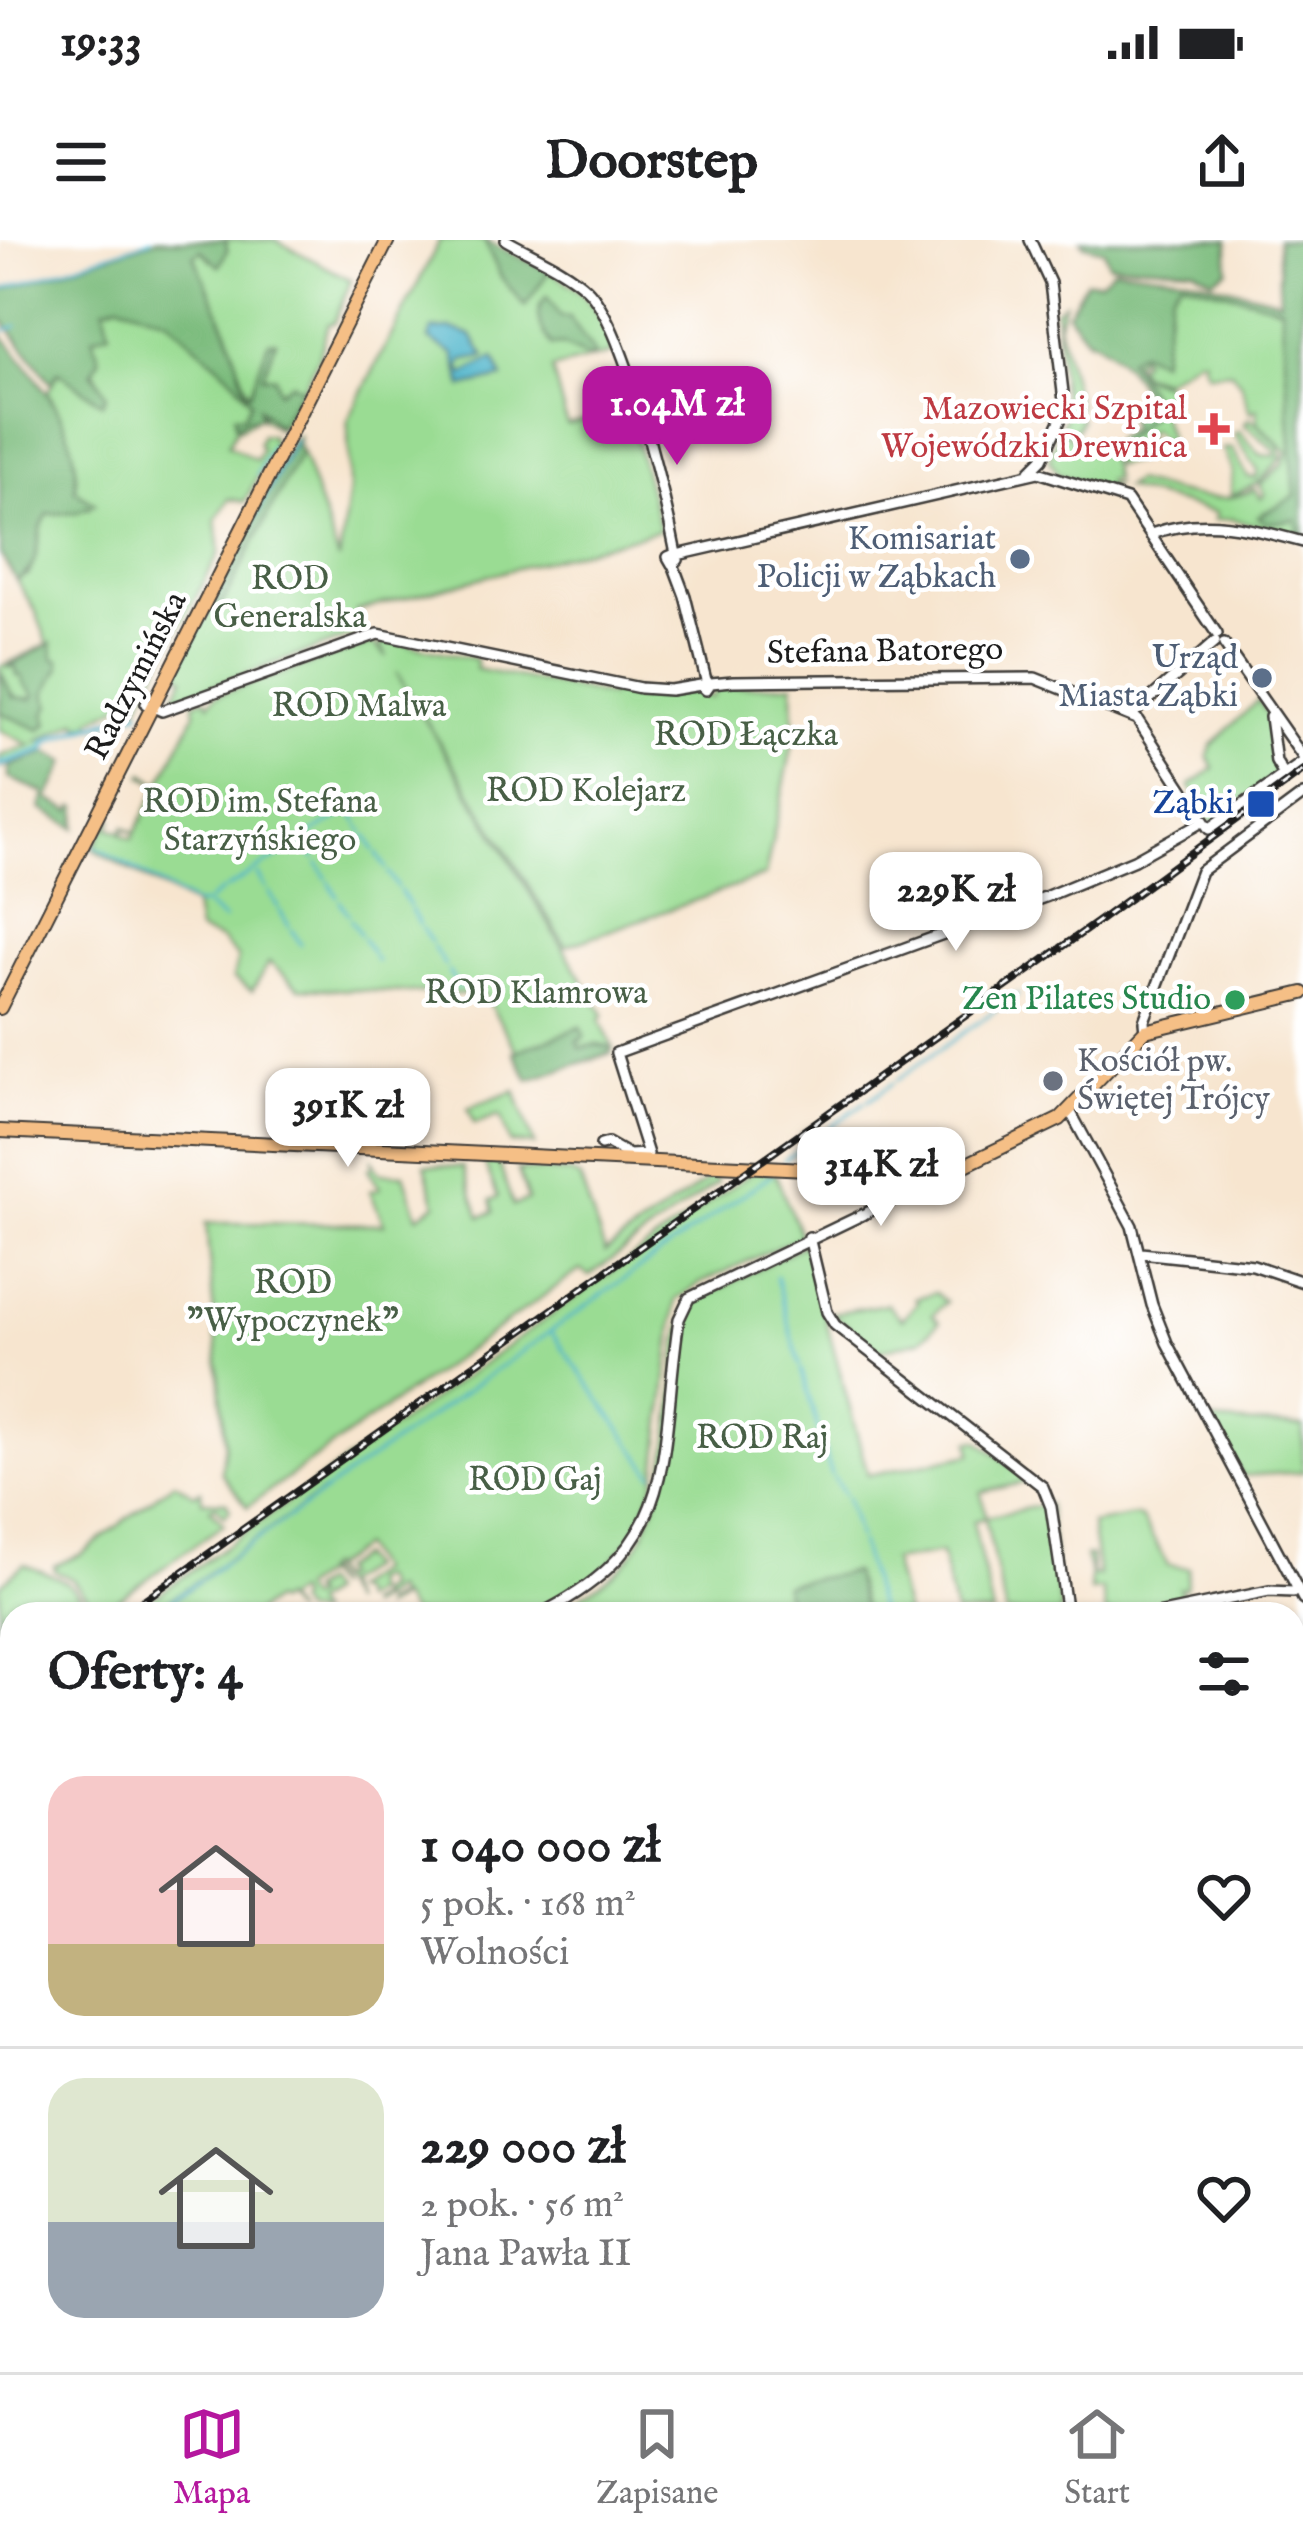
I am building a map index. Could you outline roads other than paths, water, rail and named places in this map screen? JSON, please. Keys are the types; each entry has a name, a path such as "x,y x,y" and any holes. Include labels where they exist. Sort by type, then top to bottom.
{"main road":[{"name":"Radzymińska","path":"0,993 153,704 379,240"},
{"name":"Radzymińska","path":"0,1007 388,240"},
{"path":"0,1129 599,1153 631,1160 920,1181 1050,1125 1070,1111 1145,1031 1303,993"}],"street":[{"path":"502,240 583,286 610,320 640,413 706,683"},
{"path":"1030,240 1049,279 1064,396 1043,468"},
{"path":"675,558 1043,468"},
{"path":"599,1153 608,1143 632,1156 648,1154 616,1053 1134,860 1205,825 1303,759 1130,503 1060,480 1043,468"},
{"path":"1150,534 1222,523 1303,542"},
{"name":"Stefana Batorego","path":"153,704 160,711 378,634 640,688 670,690 706,683 1029,677 1130,716"},
{"path":"1205,825 1154,741 1130,716 1219,640"},
{"path":"1269,711 1283,775"},
{"path":"1275,750 1278,738 1289,740"},
{"path":"1145,1031 1144,1021 1172,946 1208,863 1303,795"},
{"path":"1070,1111 1125,1210 1167,1343 1282,1558 1293,1590 1215,1602"},
{"path":"1050,1125 1068,1120 1082,1130"},
{"path":"559,1602 606,1573 625,1554 645,1520 662,1469 677,1329 685,1303 700,1291 920,1181"},
{"path":"807,1238 827,1312 835,1325 1041,1485 1050,1504 1065,1602"},
{"path":"1141,1255 1253,1265 1303,1282"}],"water":[{"path":"452,329 472,336 485,357 463,361 460,370 465,374 494,358 503,378 463,387 454,354 429,339 432,330"}],"waterway":[{"path":"0,290 151,240"},
{"path":"0,332 17,326"},
{"path":"168,689 295,439"},
{"path":"257,475 271,446"},
{"path":"0,765 45,749 56,738 139,711"},
{"path":"122,782 153,718"},
{"path":"97,833 119,789"},
{"path":"328,824 345,814"},
{"path":"353,815 363,831"},
{"path":"310,835 326,825"},
{"path":"366,835 374,850"},
{"path":"292,848 308,837"},
{"path":"306,844 315,859"},
{"path":"95,846 201,905"},
{"path":"273,860 289,850"},
{"path":"377,854 386,868"},
{"path":"254,871 271,861"},
{"path":"318,864 326,878"},
{"path":"236,883 251,873"},
{"path":"388,873 397,887"},
{"path":"258,875 266,888"},
{"path":"329,882 337,896"},
{"path":"226,889 234,884"},
{"path":"208,901 222,891"},
{"path":"400,891 409,906"},
{"path":"269,892 278,907"},
{"path":"340,901 349,915"},
{"path":"203,903 224,920"},
{"path":"411,910 419,924"},
{"path":"280,911 289,926"},
{"path":"351,920 360,934"},
{"path":"422,928 431,942"},
{"path":"292,930 301,945"},
{"path":"363,939 372,953"},
{"path":"433,947 445,966"},
{"path":"374,957 377,961"},
{"path":"448,971 459,988"},
{"path":"897,1080 1018,994"},
{"path":"868,1101 893,1083"},
{"path":"784,1160 864,1103"},
{"path":"169,1602 772,1174"},
{"path":"776,1277 800,1365"},
{"path":"552,1333 653,1474"},
{"path":"801,1369 831,1475"},
{"path":"834,1478 844,1494"},
{"path":"847,1498 858,1538"},
{"path":"860,1543 877,1602"}],"railway":[{"path":"141,1602 1303,771"}],"place":[{"name":"Mazowiecki Szpital Wojewódzki Drewnica","path":"1214,429"},
{"name":"Komisariat Policji w Ząbkach","path":"1020,559"},
{"name":"Urząd Miasta Ząbki","path":"1262,678"},
{"name":"Ząbki","path":"1261,804"},
{"name":"Zen Pilates Studio","path":"1235,1000"},
{"name":"Kościół pw. Świętej Trójcy","path":"1053,1081"}],"park label":[{"name":"ROD Generalska","path":"290,599"},
{"name":"ROD Malwa","path":"359,707"},
{"name":"ROD Łączka","path":"746,736"},
{"name":"ROD Kolejarz","path":"586,792"},
{"name":"ROD im. Stefana Starzyńskiego","path":"260,822"},
{"name":"ROD Klamrowa","path":"536,994"},
{"name":"ROD \"Wypoczynek\"","path":"293,1303"},
{"name":"ROD Raj","path":"762,1439"},
{"name":"ROD Gaj","path":"535,1481"}]}
